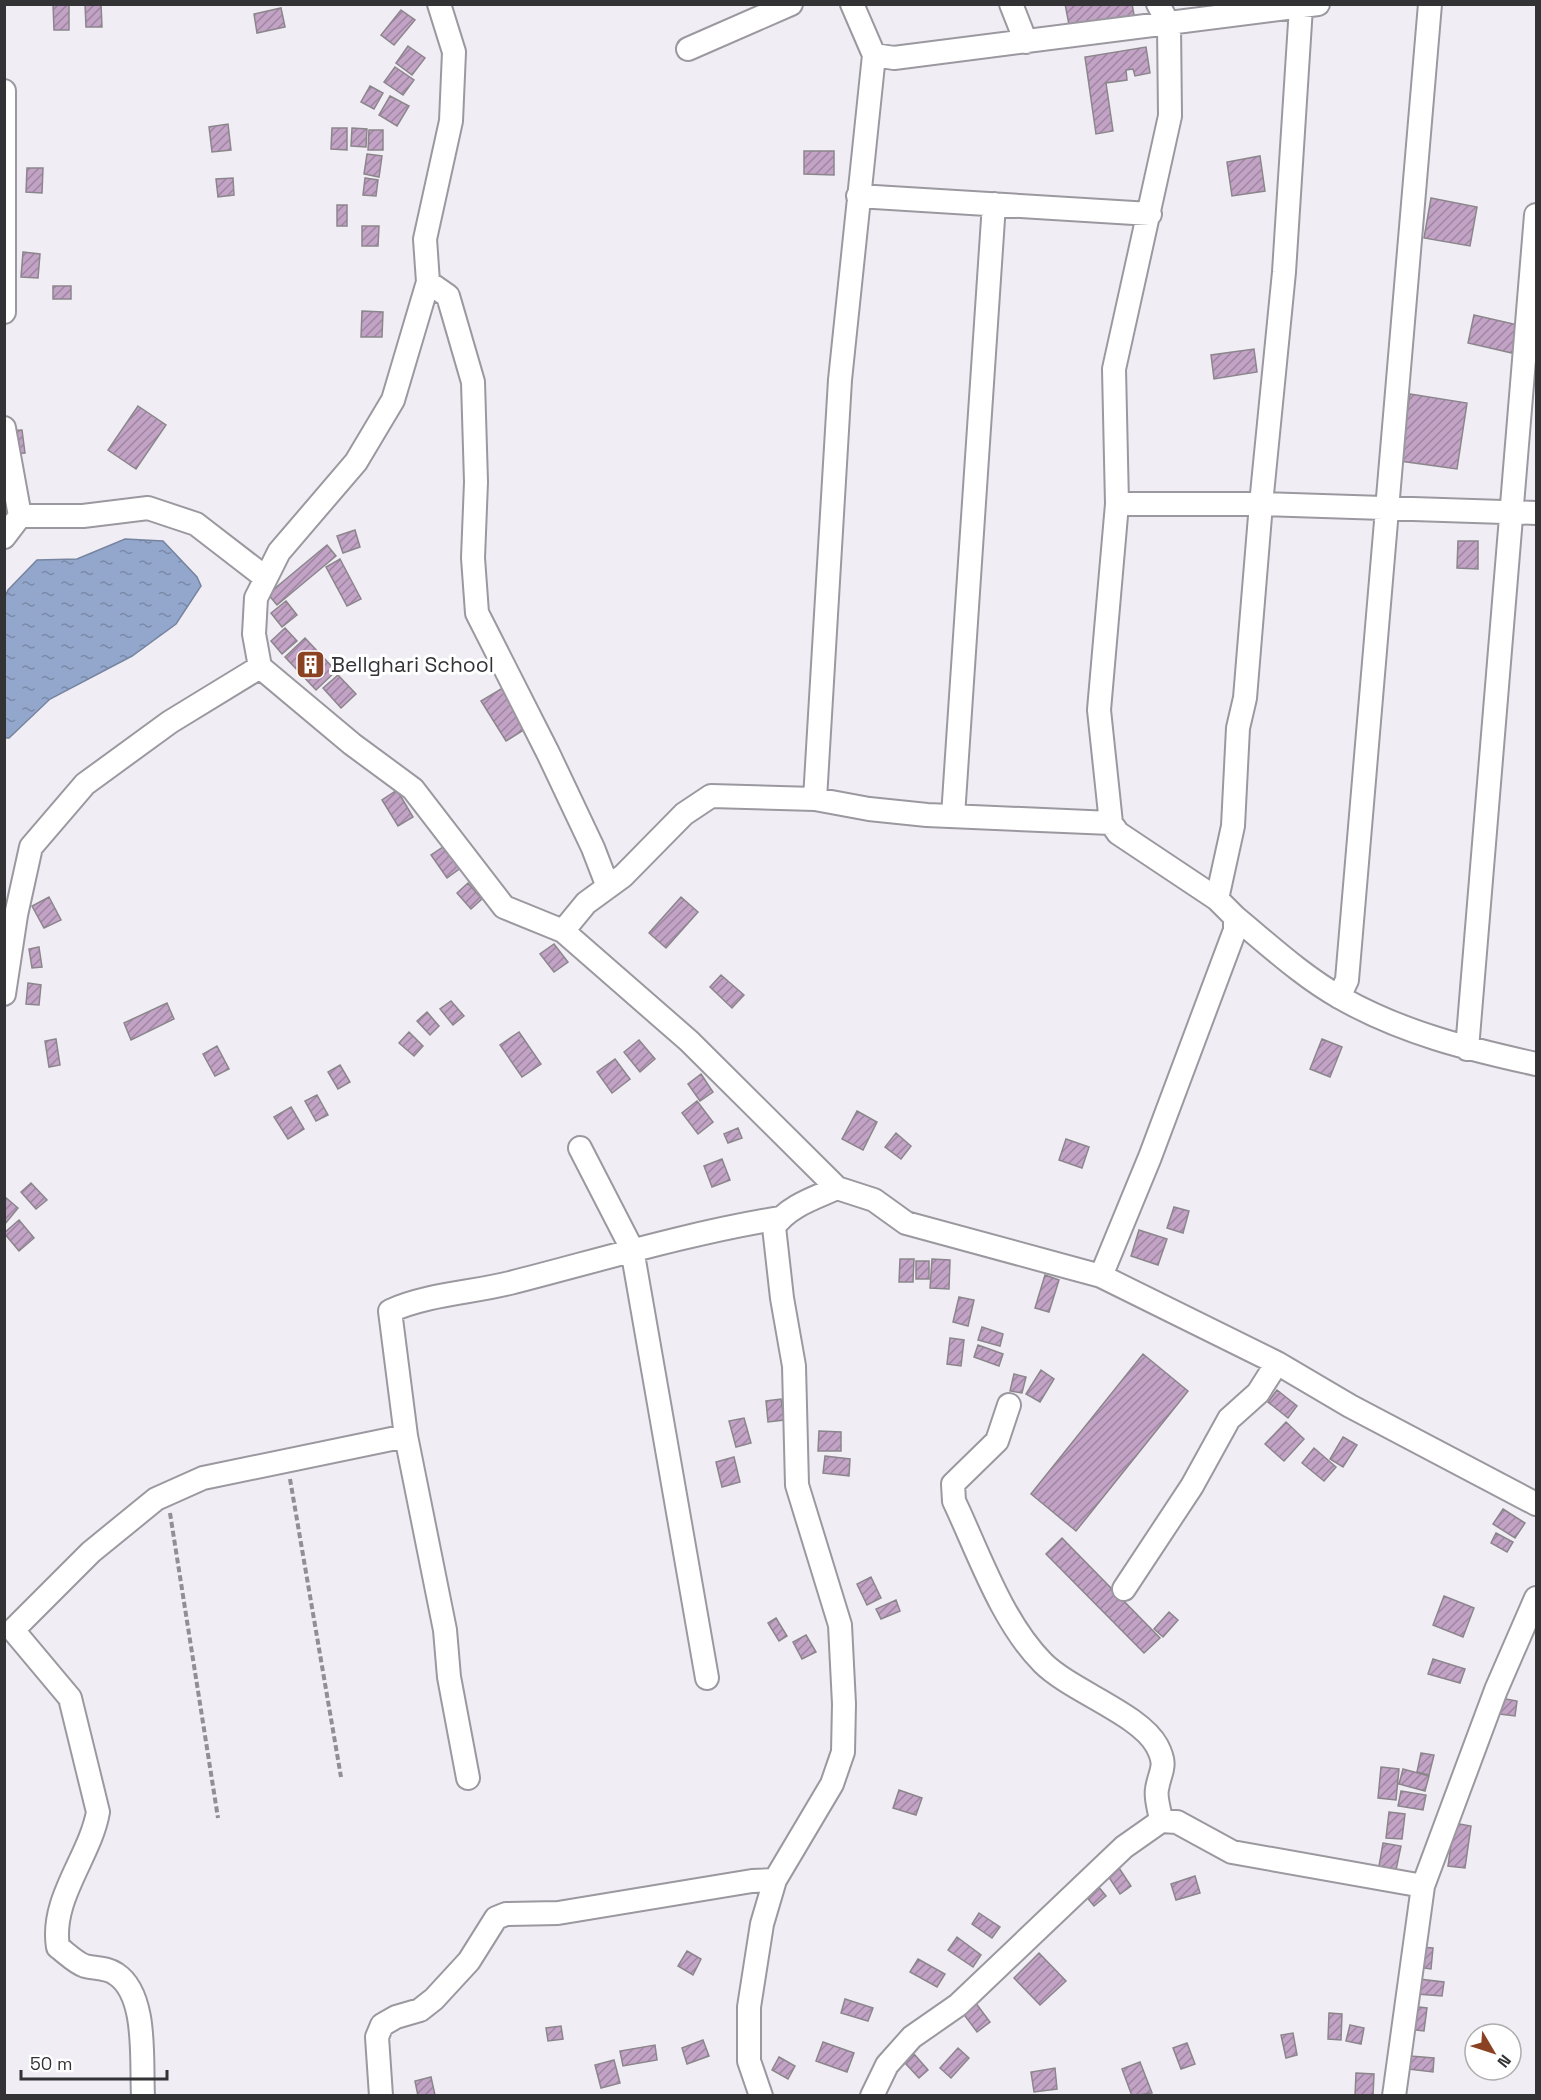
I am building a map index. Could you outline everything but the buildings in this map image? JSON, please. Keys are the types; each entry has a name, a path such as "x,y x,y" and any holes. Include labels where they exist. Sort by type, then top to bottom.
{"street":[{"path":"439,4 454,52 450,121 425,239 428,282 393,400 356,462 279,552 256,598 254,634 260,667 352,744 413,789 504,907 563,931 689,1041 837,1188 874,1200 906,1223 1101,1276 1276,1363 1350,1406 1471,1467 1536,1504"},
{"path":"688,50 792,4"},
{"path":"815,800 840,380 874,55 852,4"},
{"path":"1011,4 1026,42"},
{"path":"1158,4 1169,25 1170,116 1114,369 1117,504 1099,710 1111,824 1118,833 1216,899 1290,963 1339,997 1390,1023 1467,1049 1536,1064"},
{"path":"1339,997 1347,980 1430,4"},
{"path":"874,55 894,57 1309,6 1261,504 1245,698 1238,728 1233,826 1216,899"},
{"path":"4,91 7,162 4,312"},
{"path":"858,196 1150,214"},
{"path":"953,816 994,204"},
{"path":"1467,1049 1536,215"},
{"path":"428,282 448,296 473,382 476,482 473,558 477,613 553,764 608,887"},
{"path":"4,428 20,516 4,537"},
{"path":"1117,504 1261,504 1536,513"},
{"path":"20,516 82,516 148,508 196,524 266,578"},
{"path":"4,994 16,915 32,847 85,784 170,722 260,667"},
{"path":"563,931 586,903 623,876 684,814 711,796 815,800 869,809 953,816 1111,824"},
{"path":"1101,1276 1150,1157 1235,930 1235,917"},
{"path":"580,1148 632,1249 707,1678"},
{"path":"761,2096 749,2061 749,2007 762,1924 775,1880 832,1784 843,1752 844,1704 840,1625 797,1485 794,1366 782,1298 774,1227 780,1218 792,1209 837,1188"},
{"path":"468,1778 449,1677 445,1630 406,1436 390,1311 411,1302 508,1284 632,1249 780,1218"},
{"path":"1124,1589 1192,1485 1228,1419 1258,1393 1276,1363"},
{"path":"1009,1405 997,1441 953,1484 954,1501 1017,1633 1044,1665 1132,1721 1155,1742 1162,1757 1162,1777 1156,1790 1161,1821"},
{"path":"142,2096 138,2005 129,1985 108,1970 83,1965 58,1947 56,1932 66,1895 75,1870 95,1830 98,1812 70,1698 13,1630 91,1552 156,1498 203,1478 406,1436"},
{"path":"1394,2096 1423,1886 1496,1690 1536,1598"},
{"path":"872,2096 887,2065 912,2037 958,2005 1124,1847 1161,1821 1177,1822 1232,1852 1423,1886"},
{"path":"381,2096 376,2037 382,2025 396,2017 420,2010 434,2000 469,1961 496,1918 506,1914 558,1912 752,1881 775,1880"}],"path":[{"path":"287,1460 341,1777"},
{"path":"167,1494 218,1818"}],"water":[{"path":"125,539 163,541 197,577 201,586 176,624 132,656 50,699 9,738 5,738 4,599 8,590 37,560 77,559"}],"place":[{"name":"Bellghari School","path":"310,664"}]}
